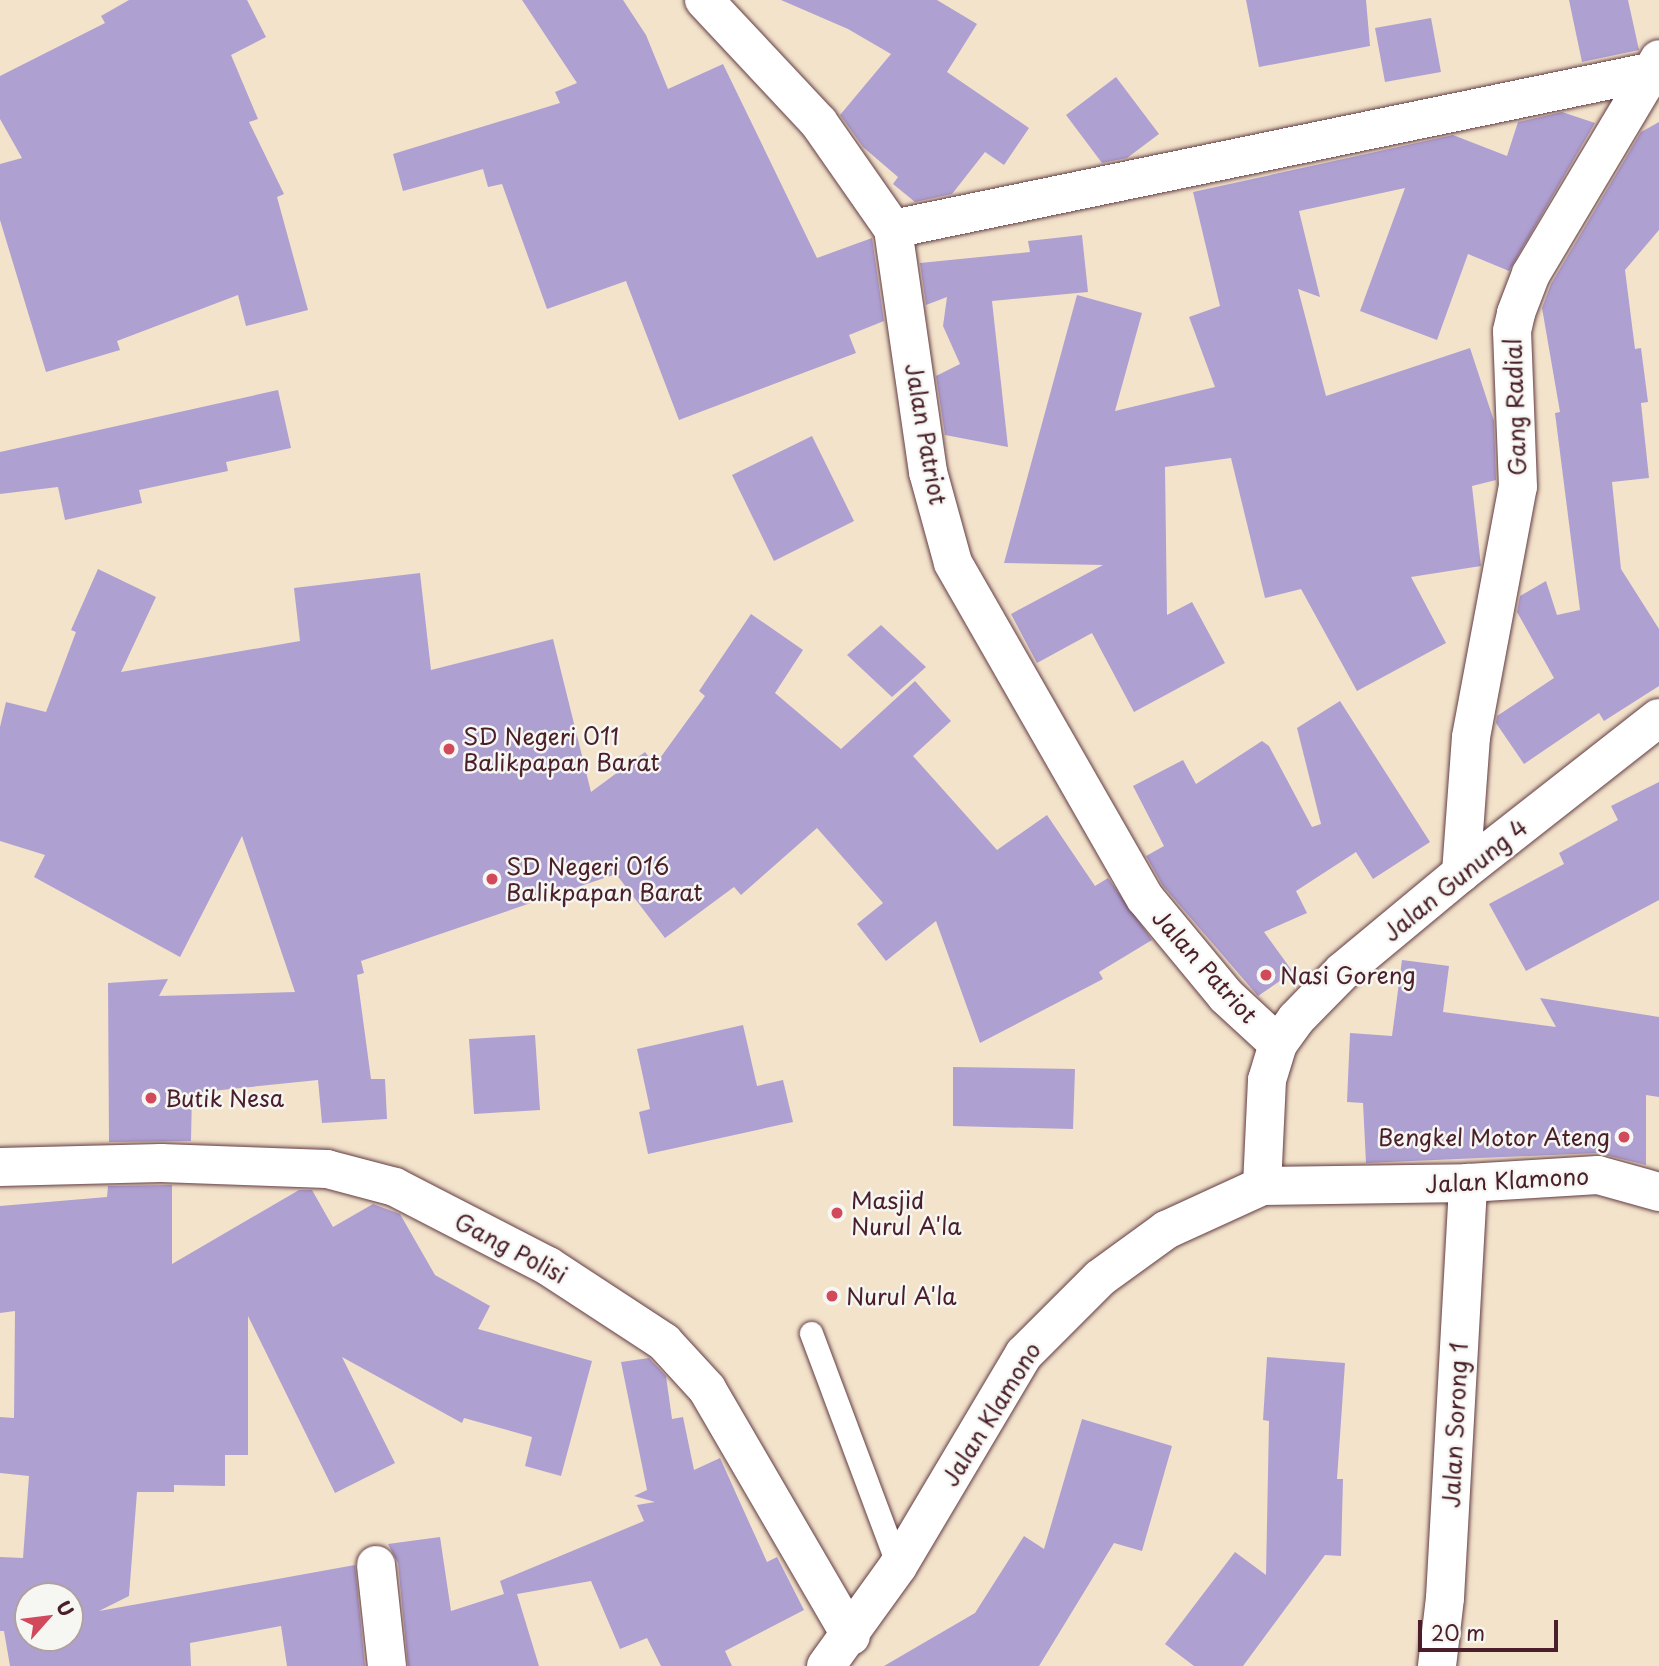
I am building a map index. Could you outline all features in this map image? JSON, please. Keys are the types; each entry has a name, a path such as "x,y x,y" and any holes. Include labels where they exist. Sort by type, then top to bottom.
{"street":[{"name":"Jalan Patriot","path":"704,0 819,123 893,229 928,472 953,563 1146,898 1226,996 1278,1044"},
{"path":"893,229 1658,66"},
{"name":"Gang Radial","path":"1461,873 1471,737 1518,486 1512,331 1516,313 1531,274 1658,66"},
{"name":"Jalan Gunung 4","path":"1262,1186 1267,1080 1278,1044 1334,979 1461,873 1659,718"},
{"name":"Gang Polisi","path":"0,1167 161,1163 327,1169 395,1187 548,1266 664,1342 706,1389 851,1636"},
{"name":"Jalan Klamono","path":"826,1666 851,1636 898,1566 1024,1354 1047,1326 1120,1261 1157,1235 1262,1186 1468,1184 1598,1175 1659,1192"},
{"name":"Jalan Sorong 1","path":"1437,1666 1445,1598 1468,1184"},
{"path":"376,1565 387,1666"}],"lane":[{"path":"811,1333 898,1566"}],"building":[{"path":"129,0 247,0 266,37 231,55 258,119 249,122 284,194 277,197 308,310 246,326 238,295 117,341 120,350 46,372 0,220 0,164 22,158 0,119 0,76 105,23 101,16"},
{"path":"522,0 623,0 646,35 668,89 723,64 817,258 872,238 884,321 849,335 856,353 679,420 626,281 547,309 502,184 488,187 483,169 403,191 393,154 560,103 555,92 577,83"},
{"path":"781,0 937,0 977,24 947,72 1029,128 1004,165 985,152 952,194 915,202 893,184 898,177 863,147 840,115 891,54 848,29"},
{"path":"1246,0 1366,0 1370,46 1259,67"},
{"path":"1569,0 1628,0 1639,50 1582,62"},
{"path":"1431,18 1441,72 1385,82 1375,28"},
{"path":"1116,77 1159,134 1127,158 1102,163 1066,115"},
{"path":"1562,112 1595,123 1509,271 1468,254 1437,340 1360,311 1405,188 1299,211 1320,297 1298,289 1326,396 1470,348 1494,421 1496,480 1472,486 1481,566 1411,577 1446,643 1357,691 1301,589 1265,598 1231,458 1165,467 1167,615 1192,602 1225,663 1134,712 1092,633 1037,663 1011,614 1103,565 1004,563 1077,295 1142,313 1115,411 1215,387 1189,317 1220,306 1193,192 1453,135 1507,156 1518,122"},
{"path":"1659,122 1659,230 1625,270 1635,349 1641,348 1648,402 1641,403 1649,478 1612,482 1621,569 1659,629 1659,686 1604,721 1599,713 1524,764 1496,723 1497,716 1554,678 1517,612 1520,596 1546,581 1557,615 1580,610 1555,413 1560,412 1542,308 1551,284 1641,132"},
{"path":"1082,235 1088,292 992,301 1008,447 945,435 936,376 960,364 943,326 947,297 926,305 920,263 1030,252 1028,241"},
{"path":"278,390 291,448 226,462 228,471 139,490 142,503 65,520 58,487 0,494 0,452"},
{"path":"812,436 854,521 774,561 732,475"},
{"path":"98,569 156,597 121,672 300,641 294,588 420,573 431,670 553,639 591,792 645,752 655,765 705,696 699,691 751,614 803,650 775,693 841,749 915,681 951,721 913,756 997,850 1047,815 1095,886 1108,878 1152,940 1099,972 1103,979 980,1043 936,921 886,961 857,924 883,903 817,828 741,895 734,887 665,938 616,874 361,961 364,973 357,975 371,1079 385,1079 387,1119 322,1123 318,1080 192,1093 191,1141 109,1142 108,983 168,979 159,996 295,992 242,836 180,957 34,877 45,855 0,841 0,727 6,702 46,712 76,632 71,630"},
{"path":"881,625 926,667 892,697 847,655"},
{"path":"1340,701 1430,842 1373,879 1356,852 1296,891 1307,913 1264,932 1293,972 1258,996 1163,886 1146,856 1164,846 1133,786 1183,760 1196,784 1262,741 1269,746 1312,827 1321,824 1297,728"},
{"path":"1659,782 1659,900 1526,971 1489,904 1564,864 1559,853 1618,820 1611,806"},
{"path":"1402,960 1449,966 1443,1012 1556,1027 1540,998 1659,1017 1659,1097 1646,1095 1646,1165 1597,1153 1366,1163 1363,1103 1347,1102 1350,1033 1392,1036"},
{"path":"743,1025 757,1086 783,1080 793,1122 648,1154 639,1112 650,1109 637,1049"},
{"path":"535,1035 540,1110 474,1114 469,1039"},
{"path":"953,1067 1075,1069 1073,1129 953,1126"},
{"path":"172,1185 172,1264 299,1190 312,1190 333,1227 373,1204 400,1214 435,1275 490,1306 478,1329 592,1361 561,1476 525,1466 532,1437 464,1418 462,1423 342,1357 395,1463 335,1493 248,1316 248,1455 225,1455 225,1486 174,1485 174,1492 137,1492 129,1596 99,1611 355,1565 365,1666 287,1666 281,1626 190,1643 191,1666 10,1666 4,1631 0,1631 0,1557 23,1558 29,1476 0,1473 0,1417 14,1418 15,1311 0,1313 0,1206 107,1197 108,1186"},
{"path":"1267,1357 1345,1363 1337,1479 1343,1479 1341,1556 1325,1555 1243,1666 1194,1666 1165,1644 1235,1552 1266,1575 1269,1421 1263,1420"},
{"path":"649,1358 666,1376 672,1419 683,1417 694,1470 720,1458 767,1562 777,1557 804,1610 725,1651 732,1666 661,1666 647,1638 620,1649 591,1581 517,1594 539,1666 408,1666 398,1563 388,1544 440,1537 451,1611 504,1594 500,1581 644,1521 637,1505 655,1502 634,1496 647,1490 621,1362"},
{"path":"1082,1419 1172,1446 1142,1551 1114,1543 1039,1666 884,1666 975,1613 1024,1536 1044,1549"}],"place":[{"name":"SD Negeri 011 Balikpapan Barat","path":"449,749"},
{"name":"SD Negeri 016 Balikpapan Barat","path":"492,879"},
{"name":"Nasi Goreng","path":"1266,975"},
{"name":"Butik Nesa","path":"151,1098"},
{"name":"Bengkel Motor Ateng","path":"1624,1137"},
{"name":"Masjid Nurul A'la","path":"837,1213"},
{"name":"Nurul A'la","path":"832,1296"}]}
